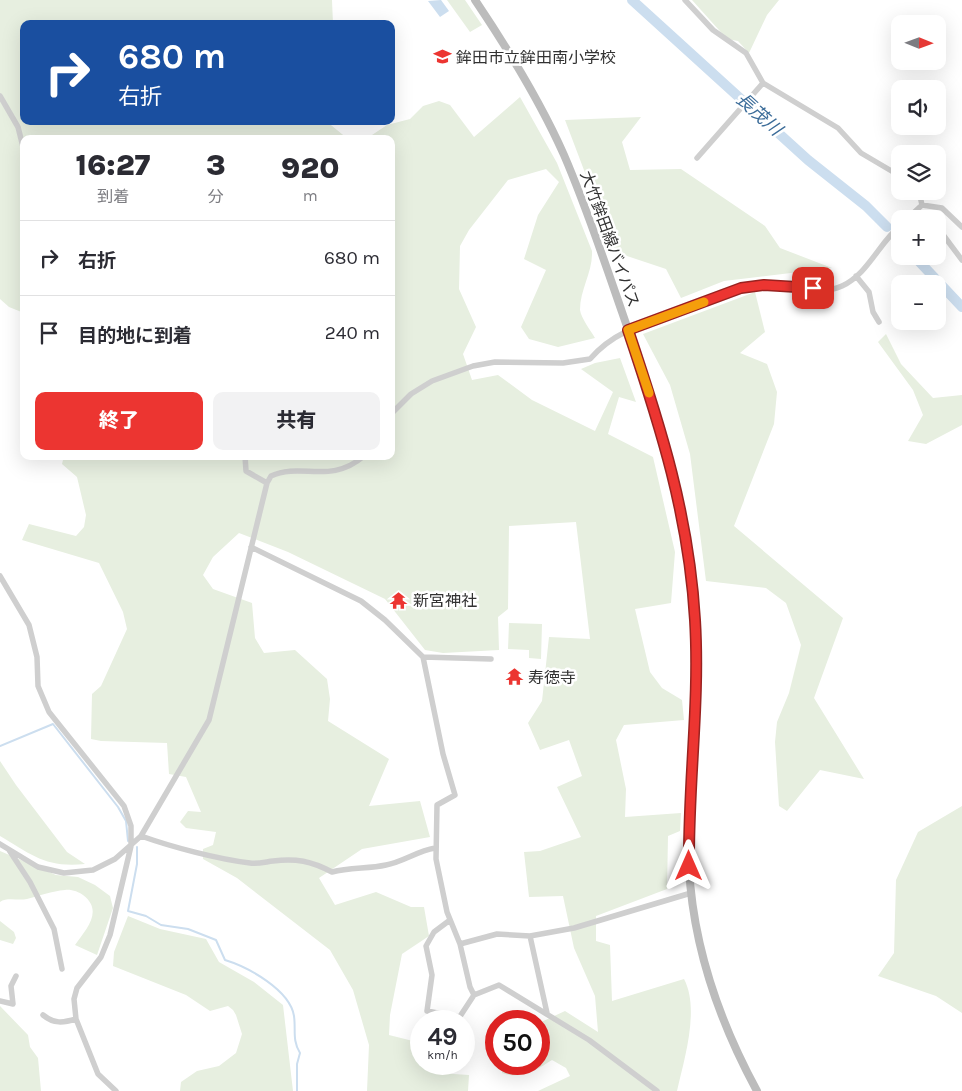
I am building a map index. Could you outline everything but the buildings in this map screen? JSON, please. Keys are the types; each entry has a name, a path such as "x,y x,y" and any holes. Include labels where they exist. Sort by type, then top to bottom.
{"main road":[{"name":"大竹鉾田線バイパス","path":"475,0 542,110 564,156 628,330 670,460 685,530 692,575 696,653 689,842 691,893 703,963 716,1006 738,1057 757,1091"}],"street":[{"path":"685,0 713,30 746,53 763,83 838,128 862,153 891,171"},
{"path":"697,158 763,83"},
{"path":"0,96 18,127 20,135"},
{"path":"921,200 922,205"},
{"path":"917,210 922,205"},
{"path":"922,205 942,208 962,227"},
{"path":"395,410 416,391 450,373 495,362 563,363 590,359 603,344 628,330 741,288 764,285 828,289 842,286 856,276 891,236"},
{"path":"946,239 962,260"},
{"path":"856,276 869,292 873,312 879,322"},
{"path":"245,460 246,471 267,483"},
{"path":"0,844 38,867 64,873 93,870 116,859 141,836 209,720 267,483 271,476 285,472 343,470 358,460"},
{"path":"251,547 361,601 385,620 423,657 443,754 455,795 437,806 435,848 450,920 460,944 470,987 474,995"},
{"path":"0,576 29,625 37,657 38,686 46,705 55,720 124,806 131,826 131,846 110,935 101,957 77,988 74,999 76,1019 98,1074 116,1091"},
{"path":"423,657 491,659"},
{"path":"141,836 164,844 251,863 290,859 304,860 315,863 332,872 349,867 387,865 424,850 435,848"},
{"path":"8,848 30,882 54,929 62,968"},
{"path":"460,944 497,934 530,936 574,928 691,893"},
{"path":"427,1010 432,975 426,946 434,932 450,920"},
{"path":"530,936 546,1010"},
{"path":"0,1001 12,1004 11,986 16,976"},
{"path":"464,1010 474,995 499,985 539,1010"},
{"path":"43,1015 54,1022 63,1023 76,1019"},
{"path":"550,1015 589,1040 657,1091"}],"green space":[{"path":"0,0 332,0 333,20 20,20 20,125 331,125 343,135 20,135 20,311 9,307 0,299"},
{"path":"447,0 465,0 482,25 470,32"},
{"path":"692,0 779,0 767,15 749,53 738,41 727,39"},
{"path":"520,97 557,163 592,251 591,266 582,295 580,310 584,321 595,338 558,347 529,339 521,327 546,270 524,259 538,215 559,182 546,169 508,180 469,230 460,246 459,289 476,327 463,354 472,380 498,375 532,400 595,431 613,392 581,369 595,363 620,358 636,402 619,397 608,434 653,457 675,552 671,603 635,609 650,672 662,688 682,700 684,720 624,725 616,740 626,789 625,817 681,813 680,831 668,836 667,889 596,916 596,941 610,945 612,1001 684,979 689,991 691,1019 687,1050 677,1091 538,1091 570,1076 566,1068 552,1060 550,1061 550,1018 565,1011 598,1032 595,996 574,948 563,896 529,897 524,852 540,851 581,837 557,787 582,776 569,740 540,750 528,723 542,701 549,637 590,639 576,522 509,526 508,609 498,617 499,650 443,653 425,650 385,599 288,552 239,533 213,557 203,575 213,589 252,603 255,638 264,653 295,650 327,679 330,699 328,721 389,759 369,806 420,801 430,837 362,849 319,878 335,905 376,892 411,907 424,907 429,936 402,954 390,1015 389,1035 410,1040 410,1075 469,1075 468,1091 367,1091 369,1045 353,990 330,950 237,878 203,859 203,849 213,845 216,832 186,828 180,822 188,811 201,812 186,777 169,774 167,743 91,739 92,694 101,686 127,629 123,612 99,563 22,540 29,524 76,536 84,527 86,515 77,477 62,464 63,460 395,460 395,135 372,135 387,125 395,125 395,123 410,119 423,106 439,101 450,105 474,137"},
{"path":"641,117 622,142 630,170 681,169 765,226 780,248 832,268 724,281 681,298 666,269 615,252 565,120"},
{"path":"755,292 765,332 740,353 767,364 777,392 774,424 734,526 843,618 814,698 864,779 820,770 787,811 779,806 775,742 777,722 789,693 801,645 786,603 766,588 706,581 690,454 670,385 643,334"},
{"path":"886,334 901,364 933,398 962,395 962,425 926,444 908,441 923,415 913,390 878,342"},
{"path":"509,623 542,624 541,659 529,658 529,650 508,649"},
{"path":"0,761 67,852 85,864 71,865 49,862 40,859 0,836"},
{"path":"962,806 962,1013 936,996 878,976 894,953 896,880 918,832"},
{"path":"0,851 56,875 78,877 95,885 110,896 113,908 97,955 75,945 88,926 93,914 89,901 81,894 72,890 65,890 50,892 27,899 0,902"},
{"path":"128,916 160,929 206,939 219,962 254,982 283,1005 293,1091 180,1091 181,1082 197,1071 219,1066 236,1053 242,1034 236,1015 228,1006 210,1011 186,995 113,966 114,952"},
{"path":"0,921 14,932 16,938 13,944 0,940"},
{"path":"0,1006 28,1035 30,1047 38,1058 41,1091 0,1091"}],"water":[{"path":"441,0 449,11 440,17 428,1"}],"waterway":[{"name":"長茂川","path":"632,0 808,160 866,206 887,227"},
{"name":"長茂川","path":"922,265 962,307"},
{"path":"0,746 53,724 118,807 126,821 128,841"},
{"path":"137,847 137,864 128,911 146,916 161,925 188,929 216,940 225,960 256,974 285,997 291,1006 294,1016 295,1039 300,1053 297,1064 297,1091"}],"slow traffic":[{"path":"649,393 628,330 704,302"}],"place":[{"name":"鉾田市立鉾田南小学校","path":"442,57"},
{"name":"新宮神社","path":"399,600"},
{"name":"寿徳寺","path":"514,677"}],"route":[{"path":"689,866 696,687 692,575 685,530 670,460 660,424 628,330 741,288 764,285 813,288"}]}
